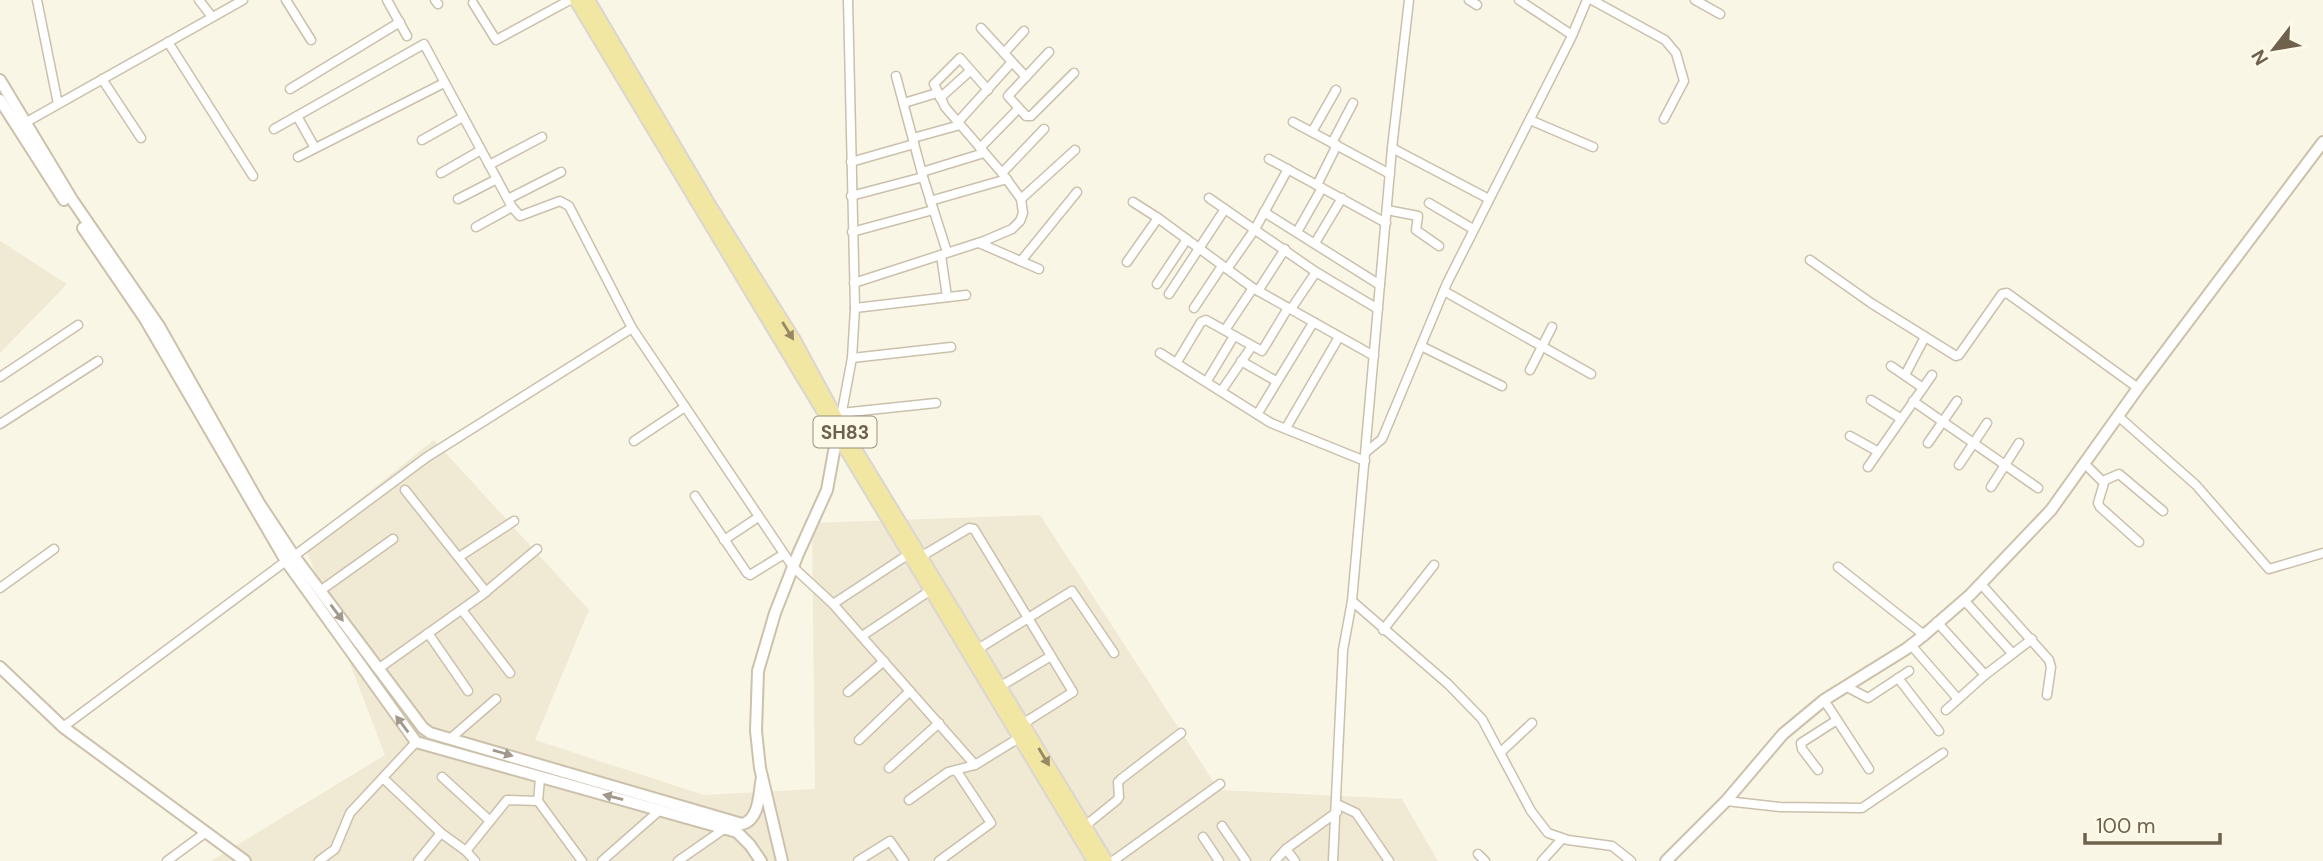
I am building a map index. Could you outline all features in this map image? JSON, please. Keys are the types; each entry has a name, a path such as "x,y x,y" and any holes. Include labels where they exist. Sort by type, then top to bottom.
{"main road":[{"name":"SH83","path":"576,0 839,424 916,555 1024,723 1106,861"},
{"name":"SH83","path":"588,0 714,221"},
{"name":"SH83","path":"916,555 931,590 1094,861"}],"street":[{"path":"37,0 58,104"},
{"path":"199,0 212,17"},
{"path":"21,125 243,0"},
{"path":"286,0 311,40"},
{"path":"387,0 407,36"},
{"path":"473,3 496,40 570,0"},
{"path":"782,861 762,777 756,731 758,670 775,613 827,490 852,358 855,308 848,0"},
{"path":"1333,861 1343,650 1352,601 1392,148 1409,0"},
{"path":"1519,0 1572,35"},
{"path":"1366,456 1382,439 1444,291 1587,0"},
{"path":"1592,0 1665,40 1676,53 1684,82 1664,119"},
{"path":"1695,0 1720,14"},
{"path":"290,89 400,22"},
{"path":"981,28 1026,77"},
{"path":"1004,53 1024,31"},
{"path":"167,42 253,176"},
{"path":"274,129 424,44 510,203 520,216 560,201 569,206 632,328 793,567 833,604 975,765"},
{"path":"1049,52 1008,96 1018,109 1028,117 1031,116 1074,73"},
{"path":"853,283 979,243 1012,229 1020,221 1023,213 1021,199 938,96 934,82 961,59 988,89"},
{"path":"851,162 959,124 1012,62"},
{"path":"904,103 938,96 970,71"},
{"path":"896,76 944,253 947,297"},
{"path":"102,79 141,138"},
{"path":"0,80 21,125"},
{"path":"299,157 444,83"},
{"path":"1312,132 1336,90"},
{"path":"0,100 21,125 145,319 290,559 416,742 724,829 743,837 759,860"},
{"path":"1297,232 1320,186 1334,144 1353,103"},
{"path":"851,196 923,174 982,151 1018,109"},
{"path":"297,116 315,148"},
{"path":"422,140 463,117"},
{"path":"1530,120 1593,147"},
{"path":"1293,122 1390,174"},
{"path":"852,232 932,205 1005,176 1044,129"},
{"path":"489,165 542,137"},
{"path":"1665,861 1726,801 1783,734 1824,700 1924,635 1981,584 2051,510 2138,388 2323,142"},
{"path":"1392,148 1489,199"},
{"path":"441,173 481,150"},
{"path":"1021,199 1076,150"},
{"path":"1269,159 1386,223"},
{"path":"1194,308 1255,229 1288,169"},
{"path":"476,227 561,172"},
{"path":"458,199 497,179"},
{"path":"1021,261 1077,192"},
{"path":"1209,198 1316,272 1378,309"},
{"path":"1315,243 1342,198"},
{"path":"1133,202 1255,289 1374,356"},
{"path":"1429,203 1473,229"},
{"path":"1169,294 1225,209"},
{"path":"1387,210 1418,216 1416,230 1439,246"},
{"path":"1264,212 1380,285"},
{"path":"1127,262 1158,218"},
{"path":"1157,284 1187,239"},
{"path":"979,243 1039,269"},
{"path":"1225,330 1284,249"},
{"path":"1810,260 1954,356 1958,356 2005,292 2138,388"},
{"path":"1177,362 1203,320 1209,320 1262,351 1316,272"},
{"path":"1444,291 1591,374"},
{"path":"855,308 966,295"},
{"path":"1258,413 1312,323"},
{"path":"0,377 78,325"},
{"path":"1530,370 1552,327"},
{"path":"63,727 427,457 632,328"},
{"path":"1207,381 1234,335"},
{"path":"1286,428 1339,337"},
{"path":"1905,375 1925,337"},
{"path":"852,358 951,346"},
{"path":"1222,390 1252,346"},
{"path":"1421,346 1502,386"},
{"path":"1160,353 1271,422 1366,456"},
{"path":"0,424 98,361"},
{"path":"1241,361 1276,381"},
{"path":"1891,366 1923,388"},
{"path":"1868,467 1932,375"},
{"path":"1871,400 1900,418"},
{"path":"1913,401 2038,488"},
{"path":"1928,443 1957,401"},
{"path":"839,424 936,403"},
{"path":"634,440 685,407"},
{"path":"2118,416 2196,485 2269,569 2323,553"},
{"path":"1959,465 1987,423"},
{"path":"1850,436 1877,451"},
{"path":"1991,487 2020,443"},
{"path":"2085,464 2105,485 2098,503 2100,507 2139,542"},
{"path":"2103,481 2119,474 2163,511"},
{"path":"405,490 486,592"},
{"path":"695,496 750,575 784,554"},
{"path":"724,540 754,520"},
{"path":"459,557 514,521"},
{"path":"833,604 916,555 972,527 1073,692 1024,723"},
{"path":"320,591 393,539"},
{"path":"0,588 54,549"},
{"path":"378,668 462,610 537,550"},
{"path":"290,559 320,591 423,728 430,733 742,824 751,820 756,811 762,777"},
{"path":"1383,630 1434,565"},
{"path":"1838,567 1924,635"},
{"path":"1981,584 2051,663 2047,695"},
{"path":"862,636 931,590"},
{"path":"978,649 1072,591 1114,653"},
{"path":"1964,600 2012,653"},
{"path":"1352,601 1448,684 1476,712 1487,726 1539,824 1548,833 1562,839 1612,846 1632,861"},
{"path":"462,610 510,673"},
{"path":"1937,622 1985,675"},
{"path":"428,633 468,691"},
{"path":"1946,710 1985,675 2032,639"},
{"path":"1911,645 1958,699"},
{"path":"1001,686 1051,656"},
{"path":"848,692 884,661"},
{"path":"0,667 63,727 245,861"},
{"path":"1845,686 1868,698 1909,671"},
{"path":"1898,678 1940,731"},
{"path":"859,740 910,691"},
{"path":"451,738 496,699"},
{"path":"1824,700 1869,769"},
{"path":"1818,770 1802,749 1801,743 1837,720"},
{"path":"889,768 939,723"},
{"path":"1501,752 1532,723"},
{"path":"1085,826 1117,800 1118,782 1121,779 1181,733"},
{"path":"909,800 948,772 975,765 1019,738"},
{"path":"319,861 335,849 350,813 416,742"},
{"path":"1726,801 1780,807 1863,808 1943,752"},
{"path":"939,861 992,823 956,769"},
{"path":"442,777 489,820"},
{"path":"383,778 441,834 466,851 475,861"},
{"path":"540,779 538,801 582,861"},
{"path":"1113,861 1124,858 1220,784"},
{"path":"466,851 507,800 538,801"},
{"path":"1275,861 1337,808"},
{"path":"1337,808 1356,813 1389,861"},
{"path":"602,861 660,810"},
{"path":"1222,826 1246,861"},
{"path":"678,861 724,829"},
{"path":"167,861 205,833"},
{"path":"418,861 441,834"},
{"path":"1203,837 1219,861"},
{"path":"1542,861 1562,839"},
{"path":"858,861 890,841 904,861"},
{"path":"1286,849 1295,861"}],"shaded area":[{"path":"0,241 67,284 0,353"},
{"path":"434,440 589,610 535,740 704,795 815,789 812,523 1040,515 1219,790 1402,799 1438,861 211,861 385,755 304,544"}]}
